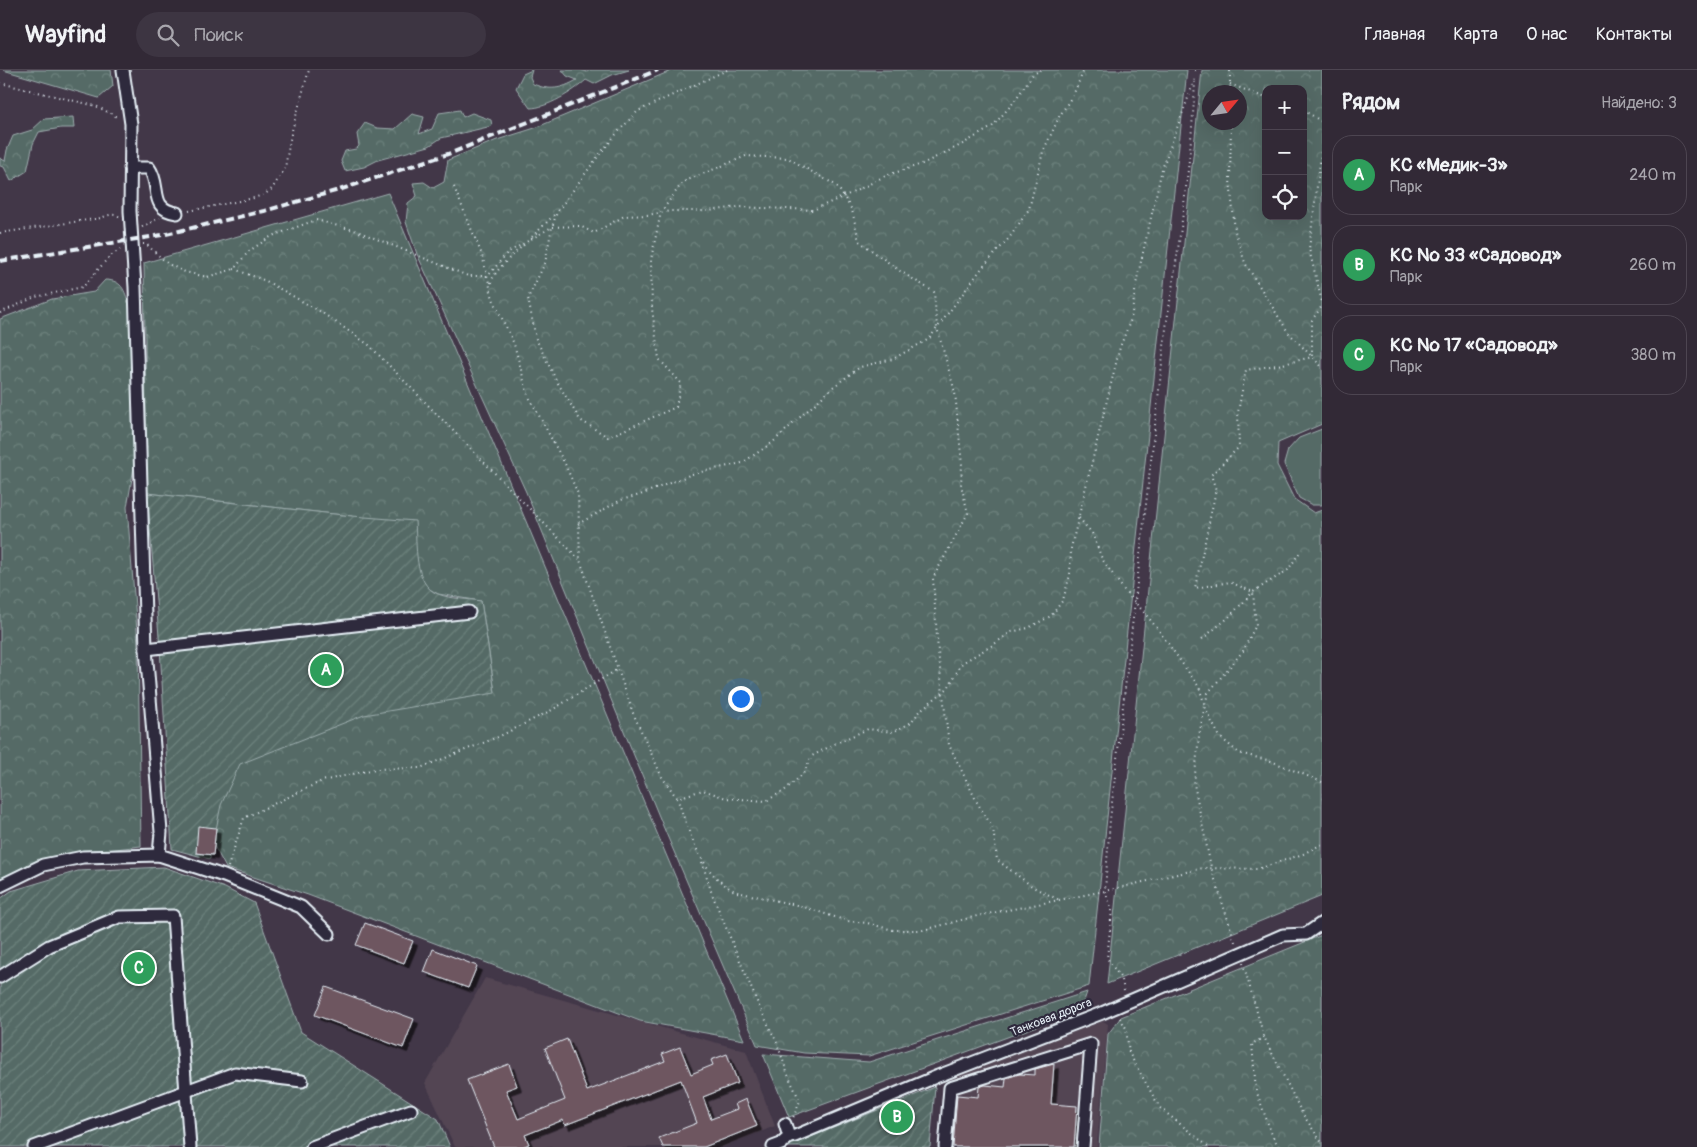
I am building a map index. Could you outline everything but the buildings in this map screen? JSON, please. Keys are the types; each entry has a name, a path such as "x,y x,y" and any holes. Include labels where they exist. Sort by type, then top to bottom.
{"street":[{"path":"123,70 131,124 130,211 135,288 146,649 161,832 159,855"},
{"path":"130,168 148,168 154,180 162,208 167,212 177,213"},
{"path":"146,649 468,612"},
{"path":"0,886 43,866 83,857 159,855 224,876 301,907 329,934"},
{"path":"0,977 50,946 119,916 173,916 190,1147"},
{"name":"Танковая дорога","path":"773,1147 942,1079 1283,935 1306,934 1322,923"},
{"path":"945,1147 950,1088 1091,1044 1083,1147"},
{"path":"34,1147 235,1074 302,1081"},
{"path":"312,1147 411,1110"},
{"path":"785,1124 788,1140"}],"path":[{"path":"0,313 35,297 83,287 108,257 152,222 177,213 254,198 272,189 285,168 291,134 309,70"},
{"path":"490,289 492,279 557,212 599,155 638,111 727,70"},
{"path":"488,276 507,253 552,227 580,226 594,233 624,216 661,212 708,211 739,207 814,210 885,176 922,164 992,127 1013,103 1034,74 1040,70"},
{"path":"578,524 621,500 640,495 692,474 742,463 772,443 833,387 860,367 893,359 929,339 982,268 1010,238 1029,209 1043,152 1059,116 1074,93 1084,70"},
{"path":"1196,70 1187,169 1167,320 1134,602 1110,820 1105,891 1112,910 1107,958 1122,980 1126,1002 1118,1014 1126,1028 1129,1053 1160,1108 1209,1147"},
{"path":"1230,70 1230,84 1262,96"},
{"path":"677,798 703,790 726,798 766,801 786,790 803,774 812,756 836,743 868,729 893,732 910,723 923,708 948,688 962,663 994,645 1010,632 1028,628 1051,616 1063,600 1070,575 1071,548 1120,347 1131,319 1137,279 1162,169 1195,79"},
{"path":"0,83 96,106 131,124"},
{"path":"1307,113 1322,122"},
{"path":"1231,130 1230,180 1235,231 1245,263 1288,332 1322,367"},
{"path":"1322,147 1309,249 1322,302"},
{"path":"557,212 545,263 528,298 536,339 556,380 580,420 608,438 676,407 681,383 659,359 652,309 651,259 661,212 683,182 746,156 788,158 837,186 852,210 859,241 900,271 934,292 937,328 956,392 962,465 961,485 968,513 933,578 942,693 949,745 978,804 993,828 997,860 1033,887 1059,900"},
{"path":"454,186 482,255 493,299 514,344 528,395 565,464 578,494 580,560 633,713 662,777 677,798 701,859 712,894 758,1004 777,1043 788,1075 800,1101 788,1140"},
{"path":"0,233 101,218 114,214 128,225 132,237 146,244 168,264 185,272 207,277 234,269 249,251 272,236 316,220 357,231 468,276 488,276"},
{"path":"234,269 274,285 321,312 369,344 580,560"},
{"path":"1312,357 1312,320 1322,306"},
{"path":"1253,592 1230,582 1195,588 1216,490 1211,476 1239,447 1238,412 1246,370 1312,357"},
{"path":"1079,518 1092,533 1102,558 1126,594 1157,628 1199,687 1208,715 1220,737 1239,753 1271,761 1322,782"},
{"path":"1202,639 1228,618 1253,592 1288,570 1300,552"},
{"path":"1253,592 1256,625 1243,651 1208,693 1199,736 1194,784 1210,867 1264,1037 1302,1113 1322,1143"},
{"path":"224,876 244,818 322,781 375,768 420,768 498,736 552,710 618,669"},
{"path":"701,859 712,876 727,888 737,892 802,906 847,921 867,923 893,930 923,930 977,916 1105,891 1210,867 1258,869 1303,854 1322,844"},
{"path":"1264,1037 1252,1044 1256,1090 1272,1135 1280,1147"}],"shaded area":[{"path":"485,978 746,1051 775,1126 723,1147 455,1147 425,1083"},
{"path":"1103,1021 1108,1024 1097,1147 939,1147 945,1085 948,1078"}],"green space":[{"path":"3,70 111,70 113,86 99,98"},
{"path":"532,70 530,77 533,84 545,88 555,88 577,80 567,76 562,70 587,72 590,70 629,70 612,75 594,84 586,80 560,98 544,105 530,108 516,88 523,74"},
{"path":"673,70 1187,70 1089,986 869,1056 804,1053 757,1045 663,826 526,492 417,254 406,222 408,203 417,196 413,183 424,182 433,188 444,182 448,160 497,140 535,128"},
{"path":"1202,70 1322,70 1322,424 1278,443 1277,465 1294,499 1314,513 1322,510 1322,896 1107,984"},
{"path":"460,110 463,117 472,113 491,120 492,126 441,138 429,146 378,160 364,167 345,171 341,161 345,151 356,149 359,146 357,134 365,123 377,128 395,129 412,114 424,117 419,134 432,129 439,113"},
{"path":"73,117 74,128 39,132 33,144 27,171 11,181 4,167 0,166 0,158 5,161 13,136 32,130 44,119"},
{"path":"388,193 744,1040 640,1021 308,895 226,868 213,844 232,732 495,692 481,601 438,594 426,587 352,516 147,493 144,263"},
{"path":"105,280 116,282 123,288 130,308 135,461 127,507 138,644 141,846 90,852 0,886 0,319 52,299 94,292"},
{"path":"1322,429 1322,505 1312,505 1299,498 1284,464 1288,450 1299,438"},
{"path":"147,493 352,516 415,521 418,562 424,582 438,594 481,601 495,693 364,715 240,764 221,805 210,859 172,849 160,648"},
{"path":"164,867 225,888 254,903 301,1032 438,1119 450,1147 0,1147 0,899 11,891 78,871"},
{"path":"1322,935 1322,1147 1099,1147 1108,1034 1121,1017"},
{"path":"1087,992 1081,1010 789,1117 763,1054 869,1062"},
{"path":"935,1087 930,1147 786,1147"}],"railway":[{"path":"0,261 162,235 264,211 339,190 451,153 658,70"}],"place":[{"name":"КС «Медик-3»","path":"326,670"},
{"name":"КС № 17 «Садовод»","path":"139,968"},
{"name":"КС № 33 «Садовод»","path":"897,1117"}]}
